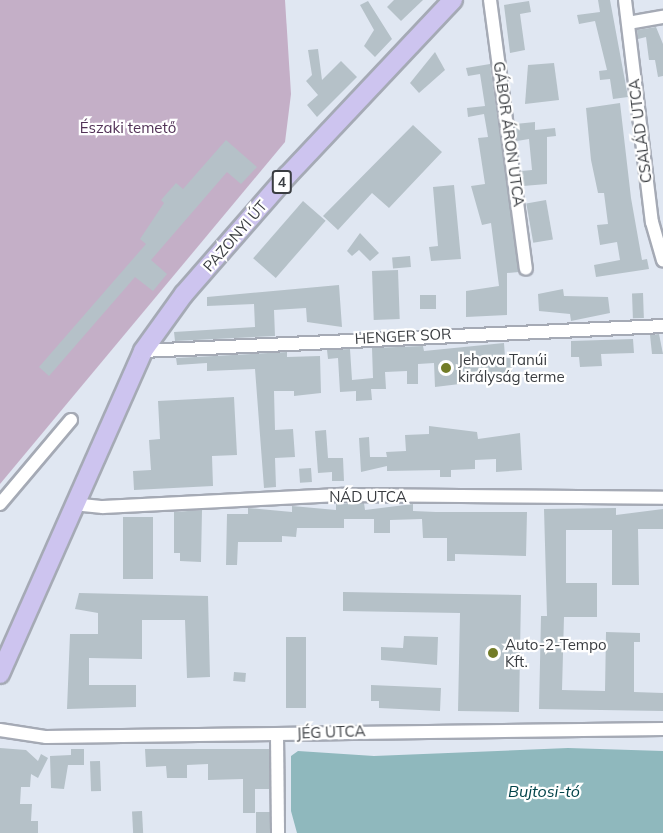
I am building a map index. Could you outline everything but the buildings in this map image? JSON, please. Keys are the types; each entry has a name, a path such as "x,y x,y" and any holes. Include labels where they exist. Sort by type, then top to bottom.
{"main road":[{"name":"PAZONYI ÚT","path":"73,504 143,351 184,294 279,185 453,0"},
{"name":"4","path":"0,674 73,504"}],"street":[{"name":"GÁBOR ÁRON UTCA","path":"490,0 526,269"},
{"name":"CSALÁD UTCA","path":"625,0 652,222 663,260"},
{"path":"628,23 663,17"},
{"name":"HENGER SOR","path":"143,351 663,326"},
{"path":"0,504 71,420"},
{"name":"NÁD UTCA","path":"73,504 103,507 344,495 663,498"},
{"name":"JÉG UTCA","path":"0,730 46,737 663,729"},
{"path":"277,735 278,833"}],"green space":[{"name":"Északi temető","path":"0,0 285,0 291,94 285,142 0,484"}],"water":[{"name":"Bujtosi-tó","path":"568,748 663,751 663,833 297,833 291,811 291,756 298,751 374,756"}],"place":[{"name":"Jehova Tanúi királyság terme","path":"446,368"},
{"name":"Auto-2-Tempo Kft.","path":"493,653"}]}
